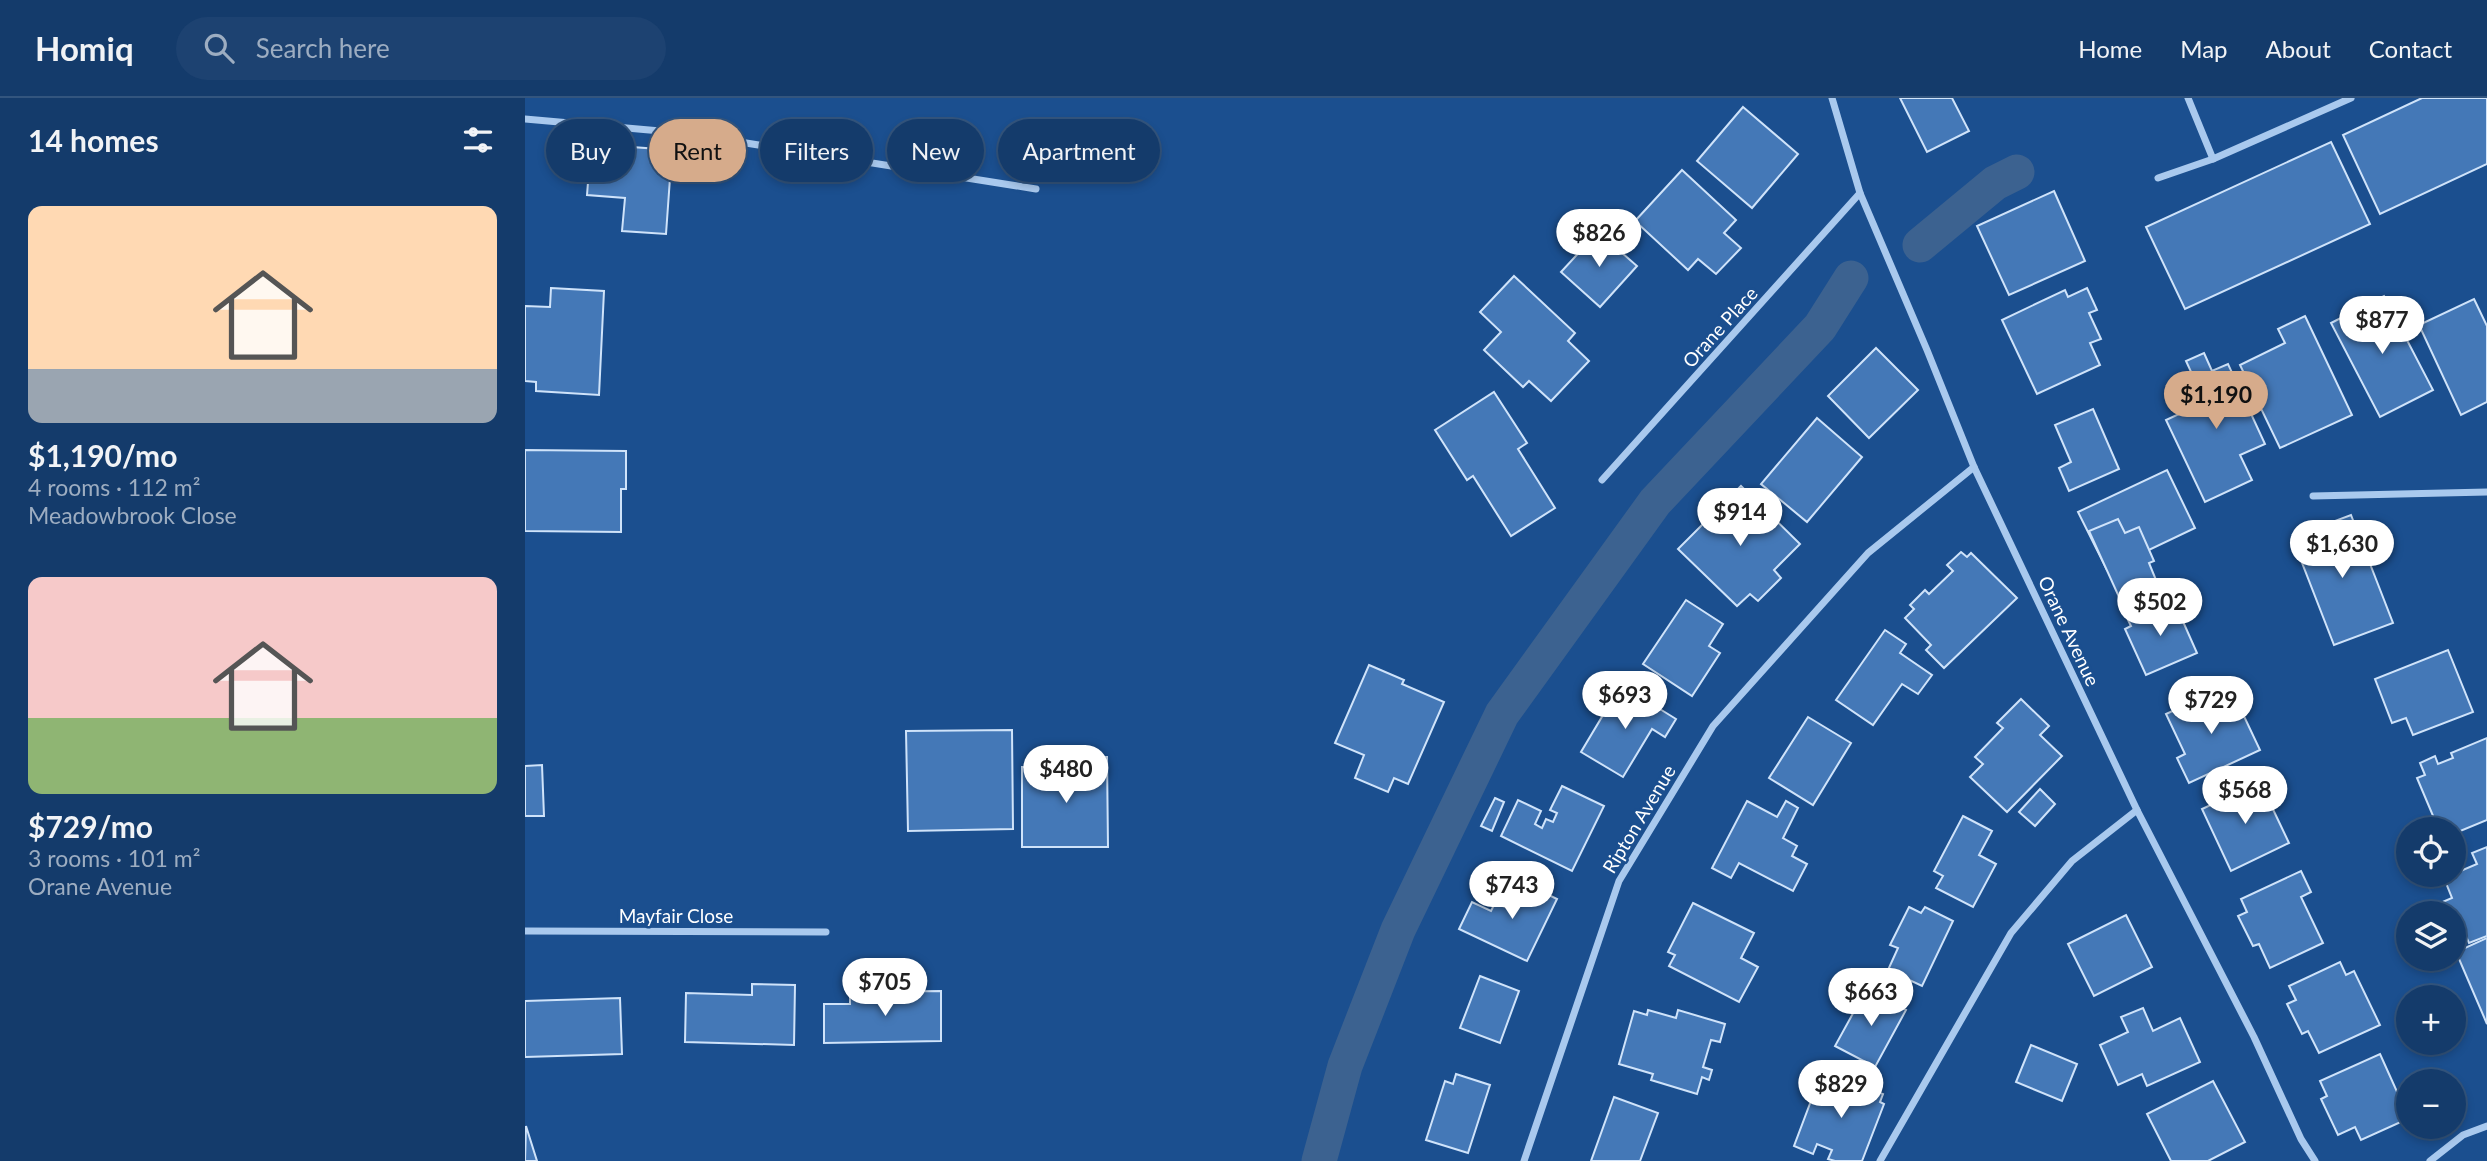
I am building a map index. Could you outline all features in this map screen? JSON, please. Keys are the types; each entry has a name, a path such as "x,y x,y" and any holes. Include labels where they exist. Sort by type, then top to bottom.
{"street":[{"name":"Orane Avenue","path":"1832,98 1860,193 1974,467 2137,810 2254,1037 2301,1139 2315,1161"},
{"path":"2188,98 2213,159"},
{"path":"2158,178 2213,159 2351,98"},
{"path":"525,119 683,133 1036,189"},
{"name":"Orane Place","path":"1602,480 1860,193"},
{"name":"Ripton Avenue","path":"1524,1161 1619,881 1713,726 1868,553 1974,467"},
{"path":"2313,496 2487,492"},
{"path":"1880,1161 2011,933 2072,860 2137,810"},
{"name":"Mayfair Close","path":"525,931 826,932"},
{"path":"2430,1161 2463,1135 2487,1126"}],"building":[{"path":"1900,98 1952,98 1969,131 1927,152"},
{"path":"2422,98 2487,98 2487,164 2380,214 2343,135"},
{"path":"1743,107 1798,154 1752,208 1697,161"},
{"path":"2331,142 2370,224 2185,309 2146,227"},
{"path":"635,147 649,148 649,182 670,182 666,234 622,231 625,198 587,195 588,182 635,182"},
{"path":"1682,170 1736,220 1724,233 1741,248 1716,274 1698,259 1688,270 1635,221"},
{"path":"2054,191 2085,261 2009,295 1977,226"},
{"path":"1598,232 1637,266 1600,307 1561,272"},
{"path":"1514,276 1575,333 1568,341 1589,361 1551,401 1529,381 1523,387 1484,350 1501,332 1480,312"},
{"path":"551,288 604,291 599,395 536,391 536,382 525,381 525,306 550,307"},
{"path":"2087,288 2097,310 2089,313 2101,339 2090,343 2100,365 2037,394 2002,320 2065,290 2068,297"},
{"path":"2384,296 2433,390 2380,417 2331,323"},
{"path":"2474,299 2487,326 2487,402 2461,415 2419,325"},
{"path":"2305,316 2352,415 2280,448 2240,365 2285,343 2278,329"},
{"path":"1876,348 1918,390 1869,438 1828,396"},
{"path":"2204,353 2212,371 2228,364 2265,444 2240,455 2252,480 2205,502 2166,420 2205,402 2186,361"},
{"path":"1494,392 1527,443 1518,449 1555,508 1511,536 1473,476 1467,480 1435,430"},
{"path":"2093,409 2119,469 2069,491 2059,468 2071,462 2055,425"},
{"path":"1817,418 1862,457 1807,522 1761,484"},
{"path":"525,450 626,451 626,489 621,489 621,532 525,531"},
{"path":"2167,470 2195,528 2107,570 2078,512"},
{"path":"1741,486 1800,544 1774,570 1781,578 1758,601 1750,594 1737,606 1678,549"},
{"path":"2351,515 2393,623 2334,645 2292,537"},
{"path":"2118,519 2125,533 2139,527 2154,561 2149,563 2156,580 2119,597 2089,531"},
{"path":"1961,552 1967,557 1971,553 2017,598 1944,668 1926,650 1931,645 1905,618 1914,609 1910,605 1925,590 1929,594 1953,571 1947,565"},
{"path":"2173,599 2197,653 2146,675 2125,629 2131,626 2128,620"},
{"path":"1686,600 1723,624 1709,646 1720,653 1692,696 1643,664"},
{"path":"1885,630 1906,644 1900,653 1932,675 1918,694 1902,684 1873,725 1836,700"},
{"path":"2448,650 2473,712 2413,735 2406,718 2392,723 2375,679"},
{"path":"1369,665 1404,680 1402,684 1444,702 1408,784 1394,778 1388,792 1355,778 1364,755 1335,743"},
{"path":"1621,685 1676,719 1665,737 1652,729 1623,777 1581,752"},
{"path":"2220,689 2233,715 2242,712 2260,750 2189,783 2177,758 2185,754 2166,714"},
{"path":"2021,699 2049,726 2040,735 2062,756 2007,812 1970,777 1983,764 1975,757 2003,728 1997,723"},
{"path":"1808,717 1851,743 1813,805 1769,778"},
{"path":"1012,730 1013,829 908,831 906,731"},
{"path":"2487,738 2487,820 2466,829 2466,817 2434,817 2417,778 2425,775 2420,763 2435,756 2438,764 2453,758 2451,753"},
{"path":"1080,757 1107,757 1108,847 1022,847 1022,767 1080,766"},
{"path":"542,765 544,816 525,816 525,766"},
{"path":"2260,782 2289,843 2231,871 2202,809"},
{"path":"1562,786 1604,806 1572,871 1501,836 1518,800 1541,811 1535,824 1542,828 1546,819 1553,822 1557,813 1550,810"},
{"path":"2040,789 2055,804 2035,826 2019,812"},
{"path":"1495,798 1504,802 1492,831 1481,826"},
{"path":"1747,801 1777,817 1786,801 1798,808 1783,838 1797,846 1792,856 1807,864 1793,891 1739,863 1731,878 1712,868"},
{"path":"1963,816 1992,831 1979,855 1996,864 1973,907 1936,888 1943,876 1934,871"},
{"path":"2487,847 2487,936 2469,943 2466,936 2466,901 2445,901 2452,898 2448,887 2466,887 2466,869 2477,864 2472,853"},
{"path":"2301,871 2311,892 2301,897 2323,943 2270,968 2259,944 2253,946 2238,916 2247,912 2241,899"},
{"path":"1518,880 1557,899 1527,961 1459,929 1472,902 1491,911 1495,903 1505,907"},
{"path":"1693,903 1754,933 1741,958 1758,967 1739,1002 1669,966 1675,955 1668,952"},
{"path":"1909,907 1921,913 1925,907 1953,921 1922,986 1888,970 1898,948 1890,945"},
{"path":"2126,915 2152,967 2094,996 2068,944"},
{"path":"2487,938 2487,1024 2464,971 2466,947"},
{"path":"2340,962 2346,975 2354,971 2380,1025 2319,1053 2308,1031 2302,1034 2287,1004 2296,1000 2289,986"},
{"path":"1480,976 1519,991 1500,1043 1460,1028"},
{"path":"752,984 795,985 794,1045 685,1042 686,993 752,995"},
{"path":"1867,988 1906,1010 1875,1067 1835,1046"},
{"path":"941,991 941,1041 824,1043 824,1004 850,1004 850,992"},
{"path":"620,998 622,1054 525,1057 525,1001"},
{"path":"2143,1008 2153,1031 2180,1018 2200,1062 2147,1086 2142,1074 2118,1085 2100,1045 2128,1032 2121,1017"},
{"path":"1648,1010 1676,1018 1678,1010 1725,1024 1720,1042 1711,1040 1703,1067 1712,1070 1709,1080 1702,1077 1697,1094 1651,1080 1653,1074 1619,1064 1634,1011 1647,1015"},
{"path":"2031,1045 2077,1064 2062,1101 2016,1082"},
{"path":"2380,1054 2396,1090 2396,1124 2361,1140 2355,1127 2338,1135 2321,1099 2327,1096 2320,1081"},
{"path":"1456,1074 1490,1085 1468,1153 1426,1140 1445,1081 1453,1084"},
{"path":"1820,1077 1846,1087 1848,1081 1883,1094 1880,1102 1884,1104 1862,1161 1828,1159 1832,1150 1817,1144 1813,1154 1794,1146"},
{"path":"2213,1081 2245,1142 2208,1161 2171,1161 2147,1114"},
{"path":"1614,1097 1658,1113 1640,1161 1591,1161"},
{"path":"526,1126 537,1161 525,1161"}],"waterway":[{"path":"1920,245 1995,183 2017,172"},
{"path":"1319,1161 1345,1066 1398,930 1502,714 1655,502 1820,327 1851,278"}]}
